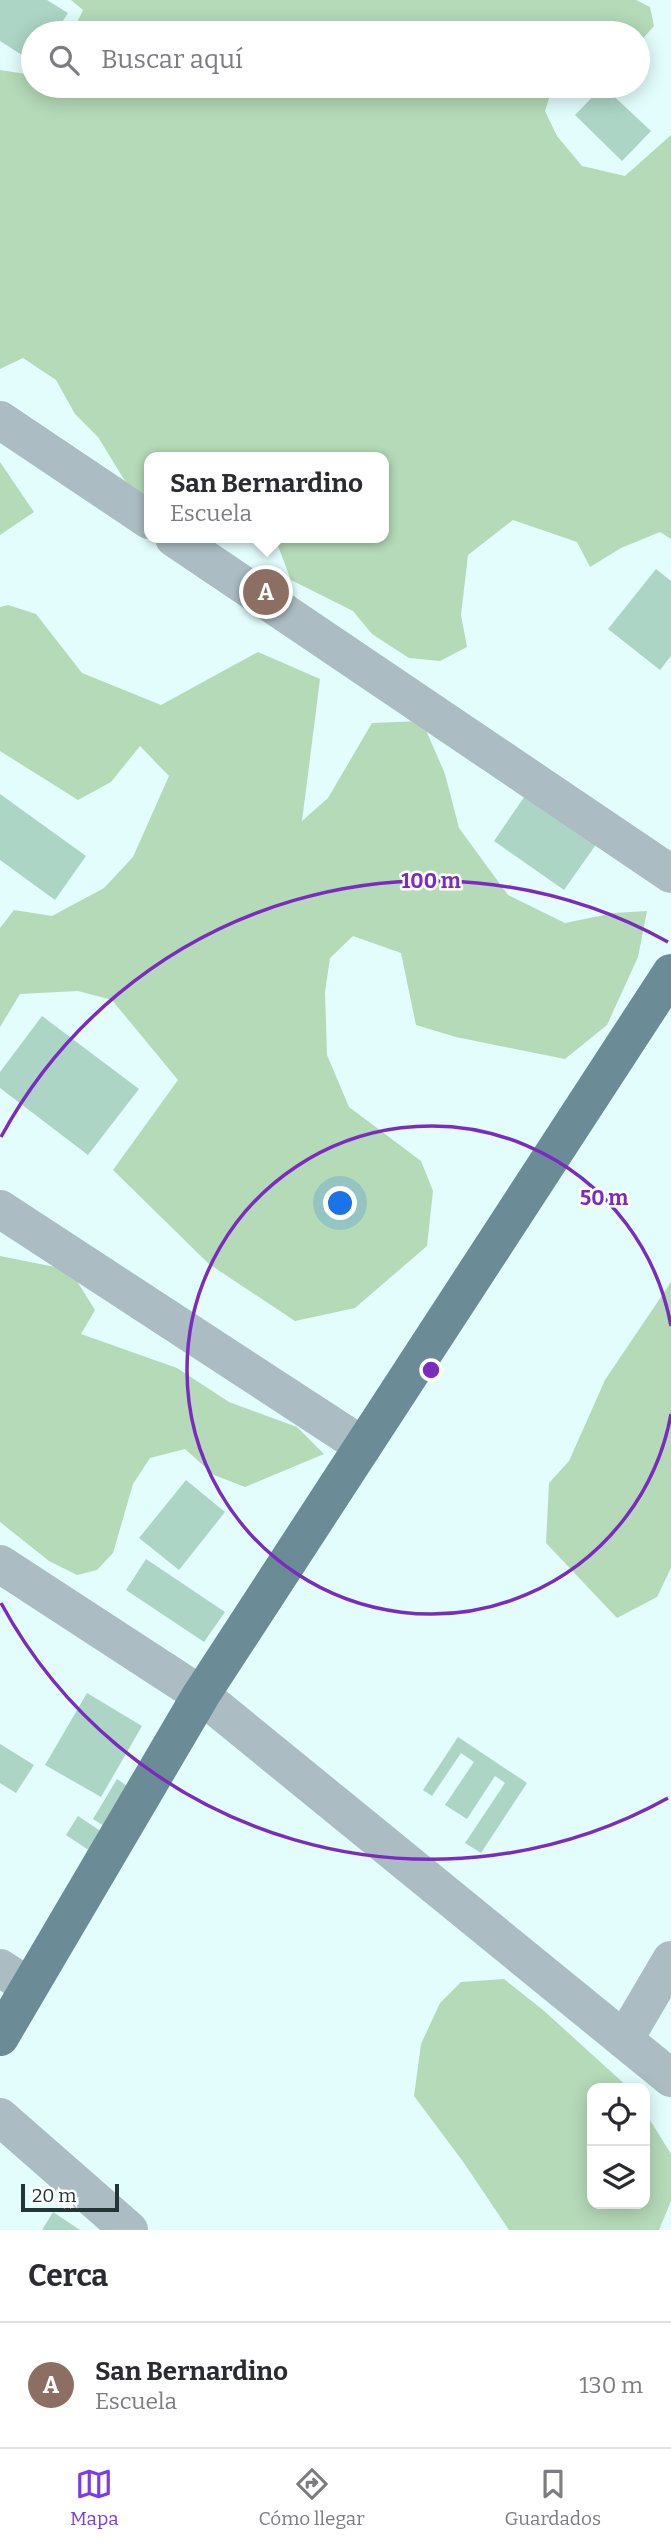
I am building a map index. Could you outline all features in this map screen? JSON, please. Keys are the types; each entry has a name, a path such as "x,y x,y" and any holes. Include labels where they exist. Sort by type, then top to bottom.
{"main road":[{"path":"0,2037 14,1977 671,973"}],"street":[{"path":"0,420 144,517"},
{"path":"181,543 671,874"},
{"path":"0,1209 363,1446"},
{"path":"0,1564 201,1695 671,2078"},
{"path":"624,2040 671,1960"},
{"path":"0,2117 129,2230"}],"green space":[{"path":"71,0 636,0 650,7 654,26 650,30 650,21 78,21 83,10"},
{"path":"0,70 21,73 21,98 549,98 545,111 557,136 582,166 625,176 671,135 671,539 660,532 621,548 590,567 577,542 513,520 468,555 461,615 467,647 440,661 409,658 372,634 353,611 291,580 277,543 389,543 389,452 144,452 144,495 125,481 98,437 75,414 56,380 23,358 0,369"},
{"path":"0,462 34,512 0,535"},
{"path":"8,605 36,614 82,673 161,705 258,652 320,679 302,821 328,798 372,723 422,721 445,774 459,828 508,895 565,923 614,913 647,911 638,957 607,1025 565,1059 456,1037 416,1025 401,953 353,936 330,958 325,992 327,1055 349,1107 421,1161 433,1191 427,1246 355,1308 295,1321 209,1264 113,1170 178,1080 112,1000 78,991 20,994 0,1027 0,928 14,910 52,916 104,888 133,857 169,776 140,746 111,782 78,800 0,751 0,607"},
{"path":"0,1256 70,1270 95,1310 81,1334 177,1368 229,1402 297,1427 324,1454 245,1487 214,1475 185,1449 150,1458 133,1484 113,1553 97,1570 77,1575 49,1561 0,1522"},
{"path":"671,1282 671,1568 657,1597 617,1618 546,1543 549,1483 569,1461 605,1380"},
{"path":"504,1979 543,2010 623,2083 587,2083 587,2209 650,2209 650,2120 671,2154 671,2201 659,2230 509,2230 414,2096 421,2044 440,2003 461,1982"}],"building":[{"path":"0,0 47,0 68,13 63,21 21,21 21,54 0,41"},
{"path":"591,98 616,98 651,131 622,161 575,115"},
{"path":"656,569 671,581 671,656 660,670 608,629"},
{"path":"531,787 602,836 564,890 494,841"},
{"path":"0,794 86,856 55,900 0,860"},
{"path":"42,1016 139,1089 88,1155 0,1088 0,1072"},
{"path":"186,1480 225,1512 179,1570 139,1538"},
{"path":"146,1559 225,1612 204,1642 126,1590"},
{"path":"87,1693 142,1726 101,1797 45,1765"},
{"path":"458,1737 527,1783 481,1853 465,1843 505,1783 495,1776 467,1819 445,1805 474,1762 461,1753 432,1796 423,1790"},
{"path":"0,1744 34,1765 16,1793 0,1783"},
{"path":"117,1779 136,1792 112,1831 93,1819"},
{"path":"78,1816 108,1836 96,1855 66,1835"},
{"path":"53,2212 80,2230 42,2230"}],"place":[{"name":"San Bernardino","path":"266,592"}]}
